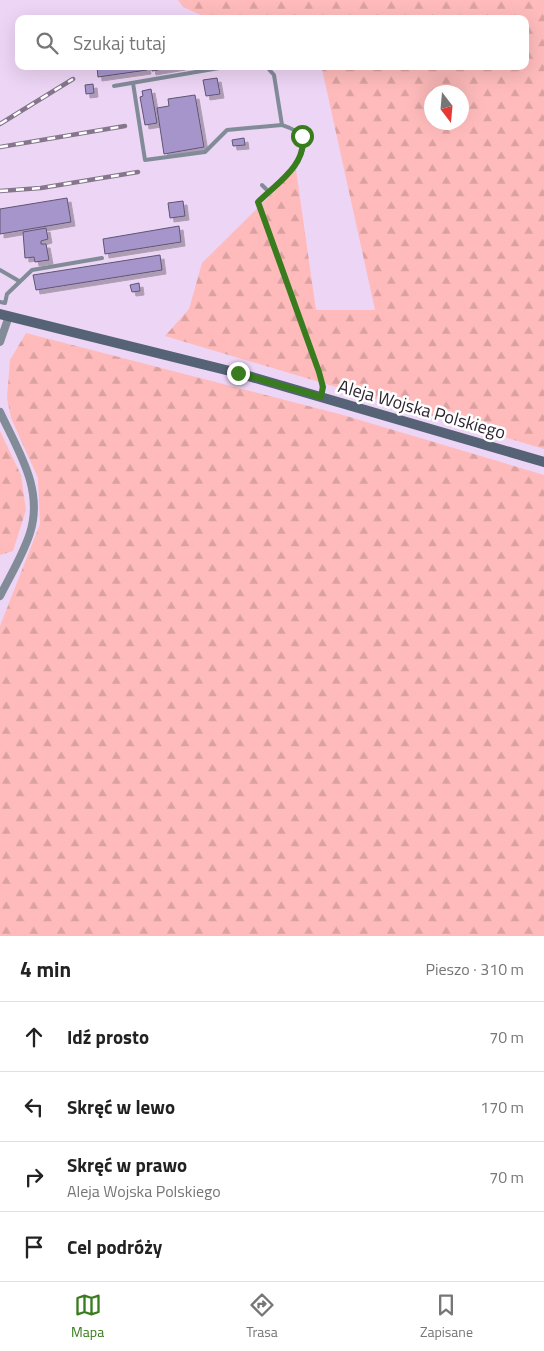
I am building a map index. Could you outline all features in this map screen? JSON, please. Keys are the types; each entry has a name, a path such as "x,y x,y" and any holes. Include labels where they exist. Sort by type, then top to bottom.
{"main road":[{"name":"Aleja Wojska Polskiego","path":"4,315 238,373 544,462"}],"street":[{"path":"0,342 4,315"},
{"path":"0,412 25,465 34,502 33,522 29,537 0,596"}],"lane":[{"path":"114,86 206,70"},
{"path":"270,70 274,74 282,125"},
{"path":"133,83 145,160 206,152 227,130 282,125 302,136 304,146 296,164 258,202 319,372 323,387 321,397"},
{"path":"262,185 268,191"},
{"path":"0,302 5,303 7,294 32,270 102,258"},
{"path":"0,270 19,281"}],"green space":[{"path":"178,0 544,0 544,449 165,336 189,309 202,263 296,170 316,310 375,310 322,70 529,70 529,15 201,15 183,7"},
{"path":"26,333 343,415 544,475 544,936 0,936 0,626 40,524 38,478 11,418 7,398 10,360"},
{"path":"0,431 21,475 26,510 13,551 0,555"}],"building":[{"path":"97,70 147,70 98,77"},
{"path":"217,78 220,94 206,96 203,80"},
{"path":"93,84 94,93 86,94 85,85"},
{"path":"151,89 157,123 145,125 140,97 143,96 142,91"},
{"path":"195,95 204,147 164,154 157,108 169,106 168,99"},
{"path":"244,138 245,145 233,146 232,140"},
{"path":"67,198 71,222 0,234 0,209"},
{"path":"183,201 185,216 170,218 168,203"},
{"path":"179,226 181,242 105,254 103,239"},
{"path":"46,228 48,239 41,241 41,244 46,244 49,260 35,262 34,257 25,258 23,232"},
{"path":"160,255 162,270 36,290 33,275"},
{"path":"139,283 140,291 132,292 130,285"}],"railway":[{"path":"0,124 73,79"},
{"path":"0,147 125,126"},
{"path":"0,191 41,188 138,172"}],"route":[{"path":"238,373 321,397 322,381 258,202 296,164 304,146 302,136"}]}
